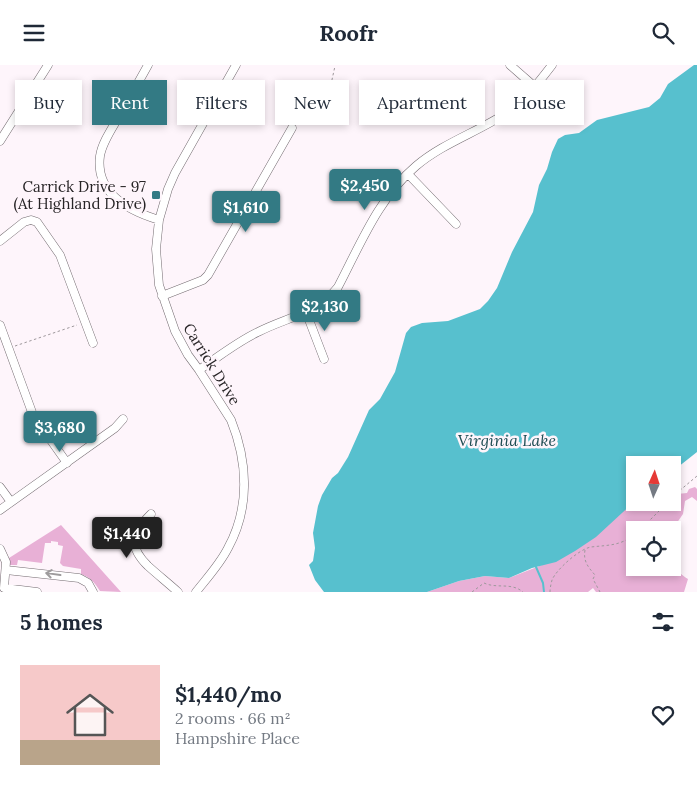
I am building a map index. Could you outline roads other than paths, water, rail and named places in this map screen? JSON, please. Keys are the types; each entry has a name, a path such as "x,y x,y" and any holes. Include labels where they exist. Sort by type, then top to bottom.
{"street":[{"path":"0,141 48,65"},
{"path":"148,65 103,144 99,164 106,185 117,201 131,209 159,220"},
{"name":"Carrick Drive","path":"196,592 222,559 234,537 243,506 245,478 240,447 231,421 181,344 162,296 157,262 159,220 175,173 236,65"},
{"path":"510,65 527,80"},
{"path":"540,80 552,65"},
{"path":"199,370 258,331 320,305 338,287 384,201 393,189 408,174 436,152 495,118"},
{"path":"162,296 203,279 208,275 292,129"},
{"path":"408,174 456,224"},
{"path":"0,241 24,222 31,220 37,222 60,255 94,343"},
{"path":"306,312 324,359"},
{"path":"0,325 34,415 67,463"},
{"path":"0,510 115,428 123,419"},
{"path":"0,487 11,502"},
{"path":"152,514 137,530 134,542 135,549 140,558 178,592"},
{"path":"0,549 6,563 4,588 37,592"},
{"path":"6,570 79,578 88,583 93,592"}],"water":[{"name":"Virginia Lake","path":"694,65 697,65 697,452 681,465 681,456 626,456 626,509 596,537 556,562 532,568 509,578 485,576 459,581 427,592 324,592 315,580 309,565 313,561 315,548 313,533 318,506 332,478 338,473 348,457 369,410 380,399 395,372 406,333 411,327 422,323 448,321 480,309 488,301 497,288 512,252 533,212 539,185 558,139 565,135 579,133 597,120 649,107 660,98 668,84"}],"waterway":[{"path":"536,567 543,583 544,592"}],"place":[{"name":"Carrick Drive - 97 (At Highland Drive)","path":"156,195"}]}
